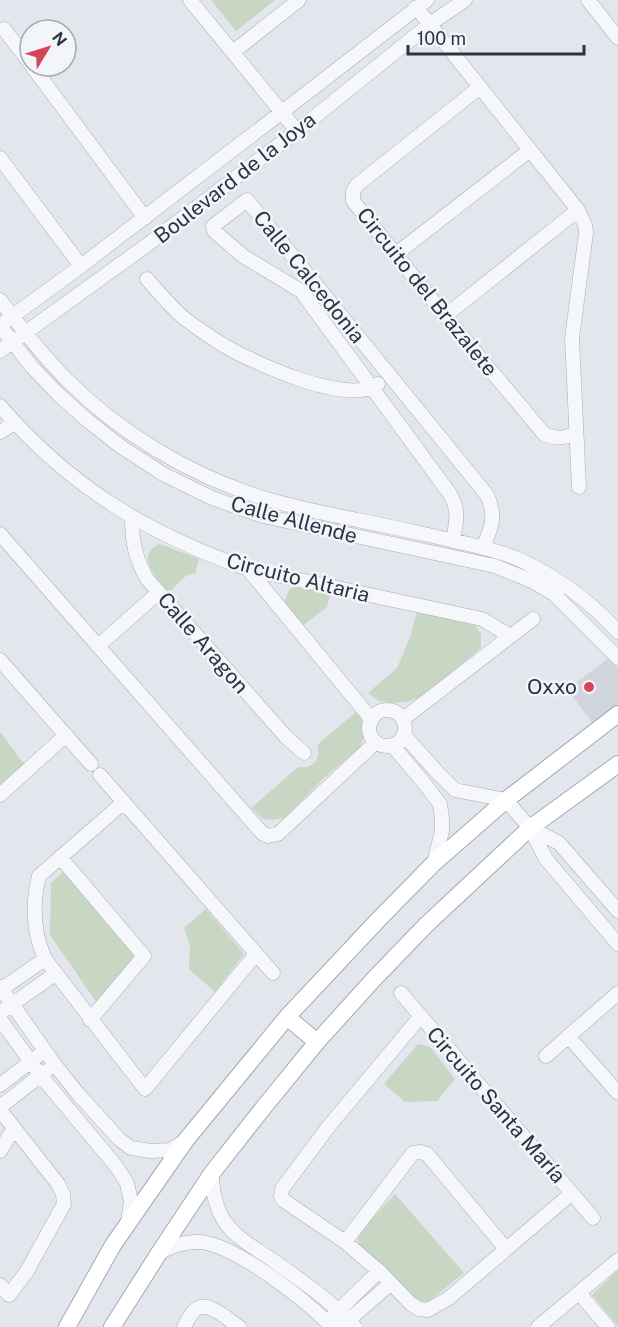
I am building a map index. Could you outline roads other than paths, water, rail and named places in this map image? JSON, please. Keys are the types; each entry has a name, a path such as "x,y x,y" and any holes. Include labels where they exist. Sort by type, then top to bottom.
{"main road":[{"path":"67,1327 113,1245 186,1140 287,1017 434,863 506,800 618,714"},
{"path":"112,1327 212,1173 316,1041 426,925 530,828 618,764"},
{"path":"287,1017 316,1041"}],"street":[{"path":"190,0 297,131"},
{"path":"233,52 299,0"},
{"name":"Boulevard de la Joya","path":"0,351 147,245 297,131 430,24 465,0"},
{"path":"588,0 618,38"},
{"path":"421,4 430,24 578,210 585,225 586,233 572,338 579,487"},
{"name":"Boulevard de la Joya","path":"0,325 145,218 421,4"},
{"path":"4,28 18,47"},
{"path":"41,78 145,218"},
{"name":"Circuito del Brazalete","path":"480,87 355,189 353,201 445,316 545,435 561,438 576,433"},
{"path":"396,254 530,150"},
{"path":"0,158 81,266"},
{"name":"Calle Calcedonia","path":"453,541 457,519 454,501 301,291 243,256 214,231 213,226 248,200 487,495 493,520 483,548"},
{"path":"445,316 578,210"},
{"path":"147,279 184,318 223,345 260,364 303,380 340,390 362,391 373,388 390,376"},
{"path":"301,291 312,281"},
{"name":"Calle Allende","path":"0,300 24,333 68,381 99,409 173,460 219,482 300,508 453,541 513,557 553,578 582,598 618,632"},
{"name":"Calle Allende","path":"0,325 32,367 87,420 120,446 163,474 212,498 262,516 495,566 532,581 554,594 618,658"},
{"name":"Circuito Altaria","path":"0,406 39,448 81,483 132,517 175,540 248,569 482,620 510,636"},
{"path":"0,432 15,423"},
{"name":"Calle Aragon","path":"132,517 132,538 139,564 147,579 286,737 304,753"},
{"path":"0,534 262,833 268,836 278,834 376,742"},
{"path":"248,569 372,720"},
{"path":"98,646 158,593"},
{"path":"403,719 533,619"},
{"path":"3,670 66,735 273,973"},
{"path":"387,710 398,714 403,719 404,735 392,745 381,745 376,742 370,732 372,720 381,711 387,710"},
{"path":"0,795 66,735"},
{"path":"404,735 455,790 506,800 530,828 546,859 616,936"},
{"path":"392,745 440,804 442,831 434,863"},
{"path":"414,770 426,760"},
{"path":"440,804 455,790"},
{"path":"124,802 39,876 34,908 36,935 45,959 145,1089 256,954"},
{"path":"530,828 559,843 618,911"},
{"path":"60,857 144,956 90,1020"},
{"path":"45,959 0,988 55,1065 118,1139 131,1148 151,1151 170,1150 186,1140"},
{"path":"0,1013 55,974"},
{"name":"Circuito Santa María","path":"400,993 593,1218"},
{"path":"546,1056 618,993"},
{"name":"Circuito Santa María","path":"420,1017 329,1126 281,1192 280,1196 285,1203 345,1242 379,1270 411,1304 419,1309 428,1310 448,1298 572,1193"},
{"path":"0,1019 41,1076 116,1166 127,1183 131,1201 128,1223"},
{"path":"568,1036 618,1093"},
{"path":"0,1085 45,1051"},
{"path":"4,1290 27,1271 64,1204 63,1194 58,1184 0,1108 55,1065"},
{"path":"0,1151 14,1128"},
{"path":"345,1242 413,1153 420,1152 427,1154 506,1249"},
{"path":"212,1173 212,1188 219,1212 236,1235 287,1271 346,1321"},
{"path":"159,1253 185,1243 198,1242 213,1244 225,1249 274,1279 329,1325 346,1321 391,1283"},
{"path":"538,1327 618,1260"},
{"path":"346,1321 379,1270"},
{"path":"579,1293 608,1327"},
{"path":"184,1327 195,1310 202,1306 210,1307 239,1327"}],"place":[{"name":"Oxxo","path":"589,687"}]}
